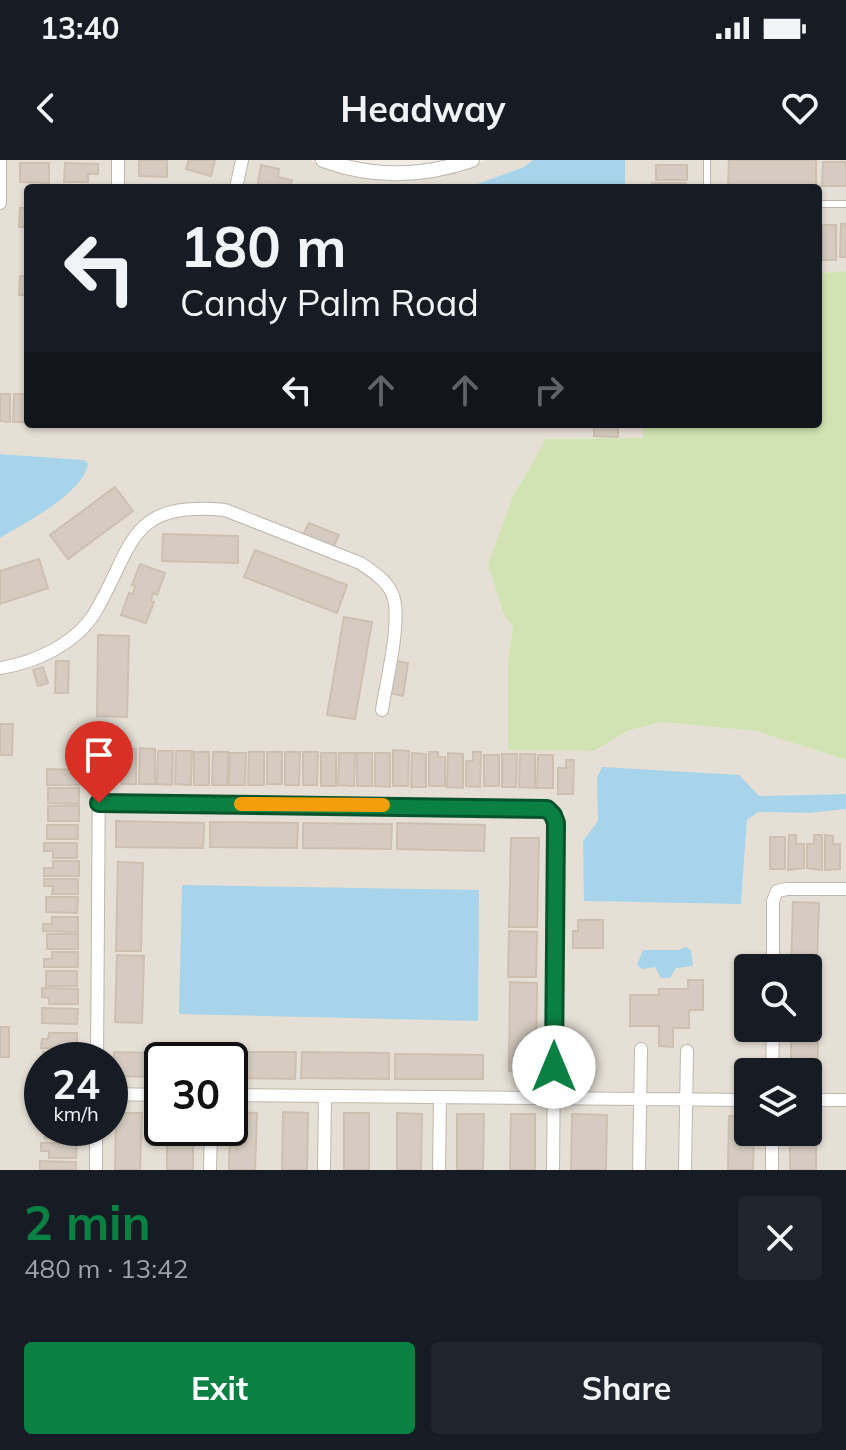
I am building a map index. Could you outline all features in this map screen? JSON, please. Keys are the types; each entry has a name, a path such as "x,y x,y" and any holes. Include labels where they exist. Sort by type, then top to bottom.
{"street":[{"path":"0,160 0,203"},
{"path":"118,160 118,184"},
{"path":"237,184 242,160"},
{"path":"323,160 370,172 401,173 431,171 472,160"},
{"path":"0,668 32,661 75,635 93,616 126,547 139,530 155,517 203,508 225,510 360,563 391,590 397,609 382,710"},
{"path":"97,1042 99,763"},
{"path":"99,803 547,809 556,823 553,1170"},
{"path":"773,954 773,901 777,891 846,889"},
{"path":"639,1170 641,1049"},
{"path":"685,1170 687,1051"},
{"path":"248,1095 734,1100"},
{"path":"324,1170 325,1096"},
{"path":"439,1170 440,1097"},
{"path":"822,1100 846,1100"},
{"path":"96,1146 96,1170"},
{"path":"210,1170 211,1146"},
{"path":"772,1146 772,1170"}],"lane":[{"path":"707,160 707,184"},
{"path":"822,204 846,204"}],"shaded area":[{"path":"0,160 310,160 326,167 463,169 486,160 533,160 524,167 477,184 24,184 24,428 643,428 644,438 546,439 512,498 488,565 504,615 513,627 508,662 508,749 594,751 627,731 661,722 756,731 846,760 846,794 598,801 598,822 583,841 585,901 741,903 747,820 758,812 810,813 846,809 846,1170 0,1170 0,538 74,489 84,460 0,454"},
{"path":"625,160 846,160 846,271 822,273 822,184 625,184"}],"green space":[{"path":"846,271 846,760 756,731 661,722 627,731 594,751 508,750 508,662 513,627 504,615 488,565 512,498 546,439 643,438 643,428 822,428 822,273"}],"water":[{"path":"533,160 625,160 625,184 477,184 524,167"},
{"path":"0,454 84,460 88,464 76,486 64,497 0,538"},
{"path":"602,767 739,775 759,796 846,794 846,809 810,813 758,812 747,820 741,904 584,901 583,841 598,821 597,778"},
{"path":"182,885 479,890 478,1021 179,1014"},
{"path":"686,947 691,950 693,966 676,968 670,978 661,978 655,967 642,969 637,965 643,950 678,950"}],"building":[{"path":"139,160 167,160 167,177 139,176"},
{"path":"189,160 215,160 211,176 186,169"},
{"path":"729,160 816,160 816,184 728,184"},
{"path":"823,162 846,162 846,186 822,186"},
{"path":"20,163 49,163 49,183 20,182"},
{"path":"65,163 98,164 98,174 88,174 88,182 64,182"},
{"path":"261,165 279,169 278,177 292,180 291,184 258,184"},
{"path":"656,165 687,165 687,180 656,180"},
{"path":"20,208 24,208 24,227 19,227"},
{"path":"841,224 846,224 846,257 840,257"},
{"path":"822,225 836,225 836,260 822,260"},
{"path":"20,276 24,276 24,295 19,295"},
{"path":"0,394 10,394 10,422 0,421"},
{"path":"14,394 24,394 24,422 13,422"},
{"path":"594,428 618,428 618,437 594,436"},
{"path":"115,487 133,511 68,559 50,535"},
{"path":"309,523 339,535 333,548 303,535"},
{"path":"163,534 238,536 238,563 162,561"},
{"path":"255,550 347,585 337,613 244,577"},
{"path":"39,559 48,588 0,604 0,571"},
{"path":"140,564 165,573 157,595 153,593 151,601 154,602 146,623 121,615 129,593 133,594 135,586 132,585"},
{"path":"344,617 372,622 355,719 327,715"},
{"path":"98,635 129,636 127,717 97,716"},
{"path":"56,661 69,661 68,693 55,693"},
{"path":"395,661 408,663 403,696 390,693"},
{"path":"43,667 48,683 38,686 33,670"},
{"path":"0,724 13,724 12,755 0,755"},
{"path":"140,748 155,749 155,784 139,784"},
{"path":"121,749 136,749 136,784 121,784"},
{"path":"393,750 409,751 408,786 393,786"},
{"path":"158,751 173,751 172,785 157,784"},
{"path":"176,751 192,751 191,785 175,784"},
{"path":"194,752 209,752 209,785 194,785"},
{"path":"213,752 228,752 227,785 212,785"},
{"path":"249,752 264,752 264,785 248,785"},
{"path":"267,752 282,752 282,784 267,784"},
{"path":"285,752 300,752 299,785 285,785"},
{"path":"303,752 318,752 317,785 303,785"},
{"path":"429,752 438,752 438,757 445,757 445,786 429,786"},
{"path":"473,752 481,752 480,787 466,786 466,761 473,761"},
{"path":"230,753 246,753 245,785 229,785"},
{"path":"321,753 336,753 336,786 321,786"},
{"path":"339,753 355,753 354,786 338,785"},
{"path":"357,753 372,753 372,786 357,786"},
{"path":"375,753 390,753 390,787 375,786"},
{"path":"412,753 426,754 426,787 411,787"},
{"path":"448,753 463,754 463,788 447,787"},
{"path":"502,754 517,754 516,787 502,787"},
{"path":"520,754 535,754 535,788 519,787"},
{"path":"484,755 499,755 499,786 484,786"},
{"path":"538,755 553,755 553,788 537,788"},
{"path":"566,760 574,760 573,794 558,794 558,768 566,768"},
{"path":"47,769 81,770 81,785 47,785"},
{"path":"48,788 79,788 79,804 48,803"},
{"path":"48,806 79,806 79,821 48,821"},
{"path":"116,821 204,823 203,848 116,847"},
{"path":"210,822 298,823 297,848 210,847"},
{"path":"303,823 392,824 391,849 303,848"},
{"path":"397,823 485,825 484,851 397,849"},
{"path":"47,825 78,825 78,839 47,839"},
{"path":"789,835 796,835 796,844 804,844 804,868 788,870"},
{"path":"814,835 822,835 822,870 807,868 807,844 814,844"},
{"path":"825,835 833,836 833,844 840,844 840,869 825,870"},
{"path":"770,837 785,837 785,869 770,869"},
{"path":"511,838 539,838 537,927 509,927"},
{"path":"44,843 77,843 77,858 53,858 53,851 44,851"},
{"path":"53,861 79,861 79,876 44,876 44,868 53,868"},
{"path":"118,862 143,863 141,951 116,951"},
{"path":"44,879 78,879 78,894 52,894 53,886 44,886"},
{"path":"46,897 78,897 77,913 46,912"},
{"path":"793,902 819,903 817,954 791,954"},
{"path":"52,917 78,917 78,932 43,931 43,924 52,924"},
{"path":"578,920 603,920 603,948 573,948 573,931 578,931"},
{"path":"509,931 537,932 536,977 508,977"},
{"path":"47,934 78,934 78,949 47,949"},
{"path":"52,952 78,952 78,967 44,967 44,959 52,959"},
{"path":"117,955 144,956 142,1023 115,1022"},
{"path":"46,971 77,971 77,986 46,986"},
{"path":"688,980 703,980 703,1010 689,1010 689,1028 673,1028 673,1047 659,1046 659,1026 630,1026 630,995 659,995 659,989 688,989"},
{"path":"510,982 537,983 536,1071 509,1071"},
{"path":"42,988 78,989 78,1004 49,1004 49,998 42,997"},
{"path":"42,1008 78,1009 77,1024 42,1023"},
{"path":"0,1027 9,1027 9,1057 0,1057"},
{"path":"49,1033 77,1033 77,1042 42,1042 42,1039 48,1039"},
{"path":"791,1042 818,1042 818,1058 791,1058"},
{"path":"128,1052 144,1053 144,1077 128,1076"},
{"path":"248,1052 296,1052 295,1079 248,1078"},
{"path":"302,1052 389,1053 389,1079 301,1078"},
{"path":"395,1054 483,1055 483,1079 395,1079"},
{"path":"283,1112 308,1113 307,1170 282,1170"},
{"path":"128,1113 142,1113 140,1170 115,1170 115,1146 128,1146"},
{"path":"248,1113 257,1113 255,1170 229,1170 229,1146 248,1146"},
{"path":"344,1113 369,1113 369,1170 344,1170"},
{"path":"397,1113 422,1114 421,1170 397,1170"},
{"path":"457,1114 484,1114 483,1170 457,1170"},
{"path":"511,1114 535,1114 535,1170 510,1170"},
{"path":"572,1114 607,1115 606,1170 571,1170"},
{"path":"729,1116 734,1116 734,1146 754,1146 753,1170 728,1170"},
{"path":"41,1146 77,1146 76,1158 49,1158 49,1151 41,1151"},
{"path":"167,1146 193,1146 193,1170 167,1170"},
{"path":"790,1146 816,1146 816,1170 790,1170"},
{"path":"40,1161 76,1162 76,1170 40,1170"}],"slow traffic":[{"path":"241,804 383,805"}],"route":[{"path":"99,803 547,809 556,823 554,1067"}]}
